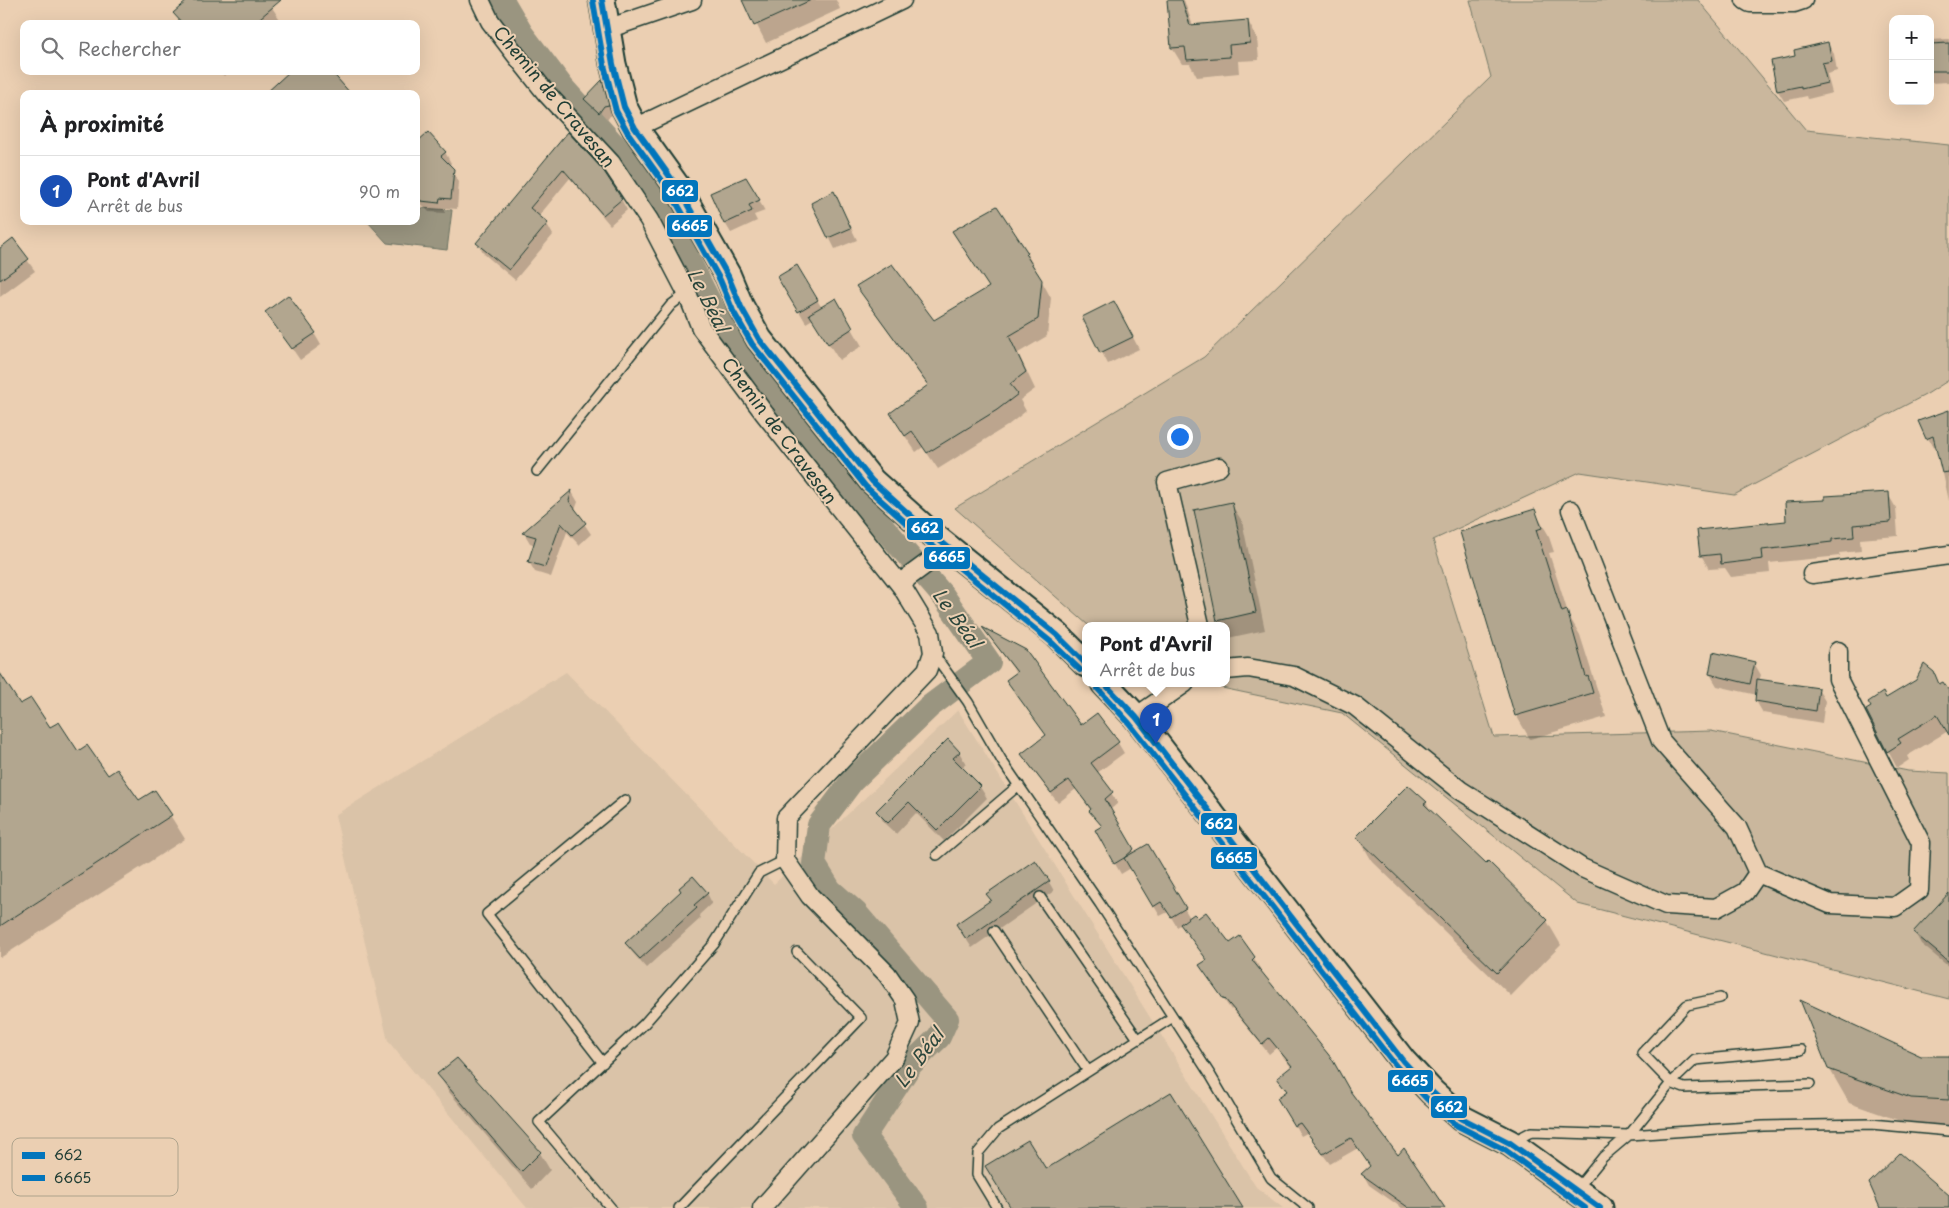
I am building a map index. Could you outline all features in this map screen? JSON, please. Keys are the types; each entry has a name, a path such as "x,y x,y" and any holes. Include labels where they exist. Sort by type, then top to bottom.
{"main road":[{"path":"602,0 613,64 624,107 635,128 678,188 728,276 741,307 759,339 872,481 940,554 1057,635 1082,660"},
{"path":"1108,687 1136,717 1403,1061 1432,1092 1461,1118 1510,1143 1600,1208"}],"street":[{"name":"Chemin de Cravesan","path":"480,0 490,21 546,93 611,163 649,220 687,293 701,328 770,421 905,582 930,633 933,653"},
{"path":"607,29 692,0"},
{"path":"635,128 902,0"},
{"path":"1745,0 1750,3 1794,3 1803,0"},
{"path":"1199,622 1168,482 1219,467"},
{"path":"1571,510 1661,741 1737,827 1758,873 1830,904 1895,907 1919,890 1921,843 1838,679 1838,651"},
{"path":"905,582 940,554"},
{"path":"1812,574 1949,555"},
{"path":"762,1208 894,1058 910,1023 905,1000 887,974 810,896 785,860 786,818 914,685 927,670 933,653"},
{"path":"1230,670 1248,668 1294,676 1355,706 1460,790 1582,868 1666,905 1716,908 1745,892 1758,873"},
{"path":"1136,717 1179,687"}],"lane":[{"path":"536,471 671,305 687,293"},
{"path":"933,653 968,702 1002,761 1100,904 1173,1016 1271,1178 1308,1208"},
{"path":"936,855 1019,785"},
{"path":"603,1063 487,914 625,800"},
{"path":"611,1208 539,1122 644,1024 714,944 759,873 785,860"},
{"path":"1040,898 1138,1039"},
{"path":"994,931 1088,1071"},
{"path":"679,1208 861,1018 797,952"},
{"path":"1720,998 1687,1005 1642,1053 1671,1083 1684,1088 1810,1084"},
{"path":"997,1208 977,1175 978,1153 998,1129 1173,1016"},
{"path":"1576,1190 1603,1157 1630,1135 1671,1083 1695,1060 1801,1050"},
{"path":"1510,1143 1531,1132 1630,1135 1762,1126 1862,1124 1949,1131"}],"shaded area":[{"path":"1470,0 1698,0 1806,130 1949,145 1949,380 1927,394 1734,495 1580,472 1433,540 1494,737 1711,731 1908,771 1949,773 1949,999 1578,904 1342,713 1217,687 1230,687 1230,622 1085,622 955,508 1204,357 1491,77"},
{"path":"420,208 452,210 447,250 387,243 371,225 420,225"},
{"path":"566,672 774,884 958,710 1256,1187 1283,1208 527,1208 388,1041 335,815"}],"building":[{"path":"188,0 281,0 258,20 179,20 173,13"},
{"path":"742,0 811,0 754,26"},
{"path":"1167,0 1182,0 1190,25 1248,20 1250,43 1229,45 1230,57 1187,60 1185,47 1171,48"},
{"path":"1828,42 1832,61 1822,63 1827,83 1801,89 1801,86 1777,91 1771,61 1795,56 1794,50"},
{"path":"1949,43 1949,71 1934,71 1934,44"},
{"path":"286,75 334,75 348,90 269,90"},
{"path":"602,80 609,105 604,106 599,113 584,99"},
{"path":"428,132 446,152 441,156 454,169 451,199 440,198 439,203 420,200 420,139"},
{"path":"568,132 603,170 622,199 603,215 563,169 530,208 548,223 509,270 476,243"},
{"path":"746,177 760,200 749,205 752,211 724,224 710,193"},
{"path":"834,191 851,228 828,238 811,203"},
{"path":"997,206 1028,253 1026,255 1042,280 1038,319 1009,336 1026,372 1010,384 1018,394 997,410 927,453 912,431 905,436 890,413 928,385 856,286 892,264 934,320 989,287 952,231"},
{"path":"13,238 29,259 0,280 0,248"},
{"path":"797,265 818,300 798,312 777,277"},
{"path":"288,295 316,333 292,349 265,312"},
{"path":"836,298 853,328 828,344 809,314"},
{"path":"1114,301 1133,337 1100,353 1082,317"},
{"path":"1949,410 1949,472 1942,473 1933,436 1926,439 1918,421"},
{"path":"572,490 569,501 586,523 572,535 561,523 545,567 528,562 536,537 522,533"},
{"path":"1889,492 1891,522 1853,525 1854,537 1832,539 1832,542 1762,550 1763,559 1721,564 1720,554 1700,556 1697,530 1786,521 1785,502 1825,500 1825,496"},
{"path":"1232,502 1256,612 1217,621 1194,510"},
{"path":"1535,509 1542,528 1536,530 1562,612 1567,610 1586,677 1588,676 1593,693 1515,716 1460,532"},
{"path":"982,627 1026,650 1081,725 1097,713 1119,742 1091,763 1113,792 1105,799 1134,849 1114,864 1095,830 1102,826 1089,811 1091,809 1069,780 1051,793 1021,754 1046,735 1006,680 1017,672"},
{"path":"1713,652 1755,662 1750,684 1709,674"},
{"path":"1924,664 1934,672 1939,684 1943,682 1949,691 1949,735 1937,715 1898,739 1901,743 1887,752 1866,710 1871,707 1868,702 1883,692 1886,698 1916,680"},
{"path":"0,673 20,704 31,698 50,727 59,722 78,751 87,745 108,775 117,769 139,800 155,790 172,815 0,926"},
{"path":"1757,679 1819,688 1816,711 1755,701"},
{"path":"948,739 960,752 953,758 981,786 937,830 909,802 888,823 876,811"},
{"path":"1408,785 1427,802 1424,804 1486,863 1488,861 1548,920 1497,973 1356,837"},
{"path":"1148,844 1186,908 1171,917 1161,902 1153,907 1124,858"},
{"path":"1035,860 1050,881 966,939 956,924 991,900 986,894"},
{"path":"693,876 708,893 694,905 697,908 640,959 625,943 681,891 679,888"},
{"path":"1949,893 1949,962 1913,932"},
{"path":"1206,912 1230,943 1240,936 1255,957 1252,960 1332,1059 1350,1091 1398,1155 1404,1148 1445,1208 1409,1208 1361,1174 1370,1166 1351,1138 1323,1154 1300,1123 1294,1126 1277,1098 1287,1091 1277,1078 1292,1066 1269,1038 1262,1044 1224,1000 1199,965 1207,960 1180,924 1194,914 1198,918"},
{"path":"1800,1000 1921,1056 1949,1056 1949,1100 1911,1098 1828,1069"},
{"path":"457,1058 541,1152 521,1172 437,1074"},
{"path":"1171,1092 1243,1208 1011,1208 985,1166 1028,1140 1046,1169"},
{"path":"1900,1153 1949,1195 1949,1208 1880,1208 1869,1183"}],"waterway":[{"name":"Le Béal","path":"502,0 522,34 563,88 615,146 661,206 727,337 810,443 944,597 989,662 929,707 852,781 819,825 814,864 830,890 856,913 947,1019 939,1037 911,1064 864,1136 917,1208"}],"transit line":[{"name":"662","path":"602,0 613,64 624,107 635,128 678,188 728,276 741,307 759,339 872,481 929,532 1057,635 1082,660"},
{"name":"6665","path":"593,1 604,65 616,111 628,133 671,193 720,280 733,311 752,344 866,487 924,539 1051,642 1080,670"},
{"name":"662","path":"1108,687 1136,717 1403,1061 1432,1092 1461,1118 1510,1143 1600,1208"},
{"name":"6665","path":"1098,689 1129,723 1396,1066 1426,1098 1456,1125 1505,1150 1585,1208"}],"place":[{"name":"Pont d'Avril","path":"1156,744"}]}
